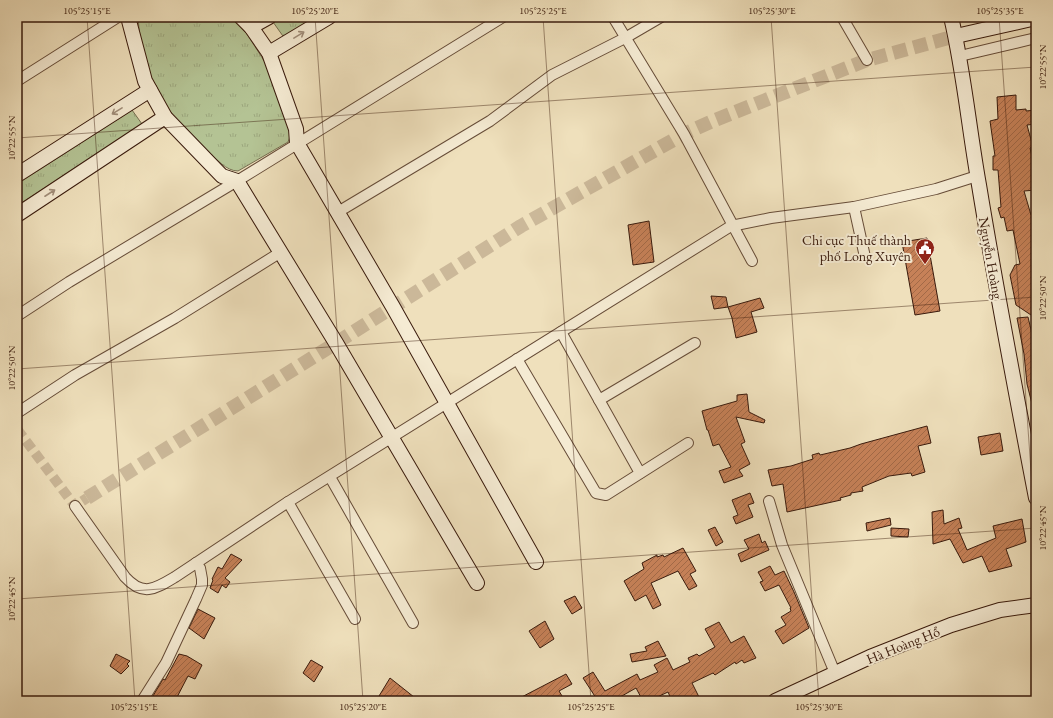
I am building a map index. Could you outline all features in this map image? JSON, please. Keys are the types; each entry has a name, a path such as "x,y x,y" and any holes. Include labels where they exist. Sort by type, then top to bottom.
{"street":[{"path":"17,81 118,17"},
{"path":"128,17 145,82 165,117 222,176 237,181 336,343 477,583"},
{"path":"241,17 251,27 269,53 296,129 297,143 447,402 536,562"},
{"path":"251,27 269,17"},
{"path":"269,53 329,17"},
{"path":"17,316 69,282 237,181 503,17"},
{"path":"613,17 684,134 752,261"},
{"path":"338,212 490,121 552,75 625,38 661,17"},
{"path":"842,17 867,60"},
{"name":"Nguyễn Hoàng","path":"951,17 960,56 977,176 998,298 1036,498"},
{"path":"956,36 1036,18"},
{"path":"960,56 1036,38"},
{"path":"17,174 150,90"},
{"path":"17,215 165,117"},
{"path":"75,506 131,584 147,590 157,588 288,502 330,477 391,437 733,226 771,218 854,207 936,189 977,176"},
{"path":"854,207 865,256"},
{"path":"17,413 75,375 175,318 280,252"},
{"path":"562,332 640,473"},
{"path":"599,400 695,343"},
{"path":"517,359 596,493 606,495 688,443"},
{"path":"330,477 413,623"},
{"path":"769,501 782,545 832,667"},
{"path":"288,502 355,619"},
{"path":"142,701 166,663 202,585 200,568 196,563"},
{"name":"Hà Hoàng Hổ","path":"775,701 832,667 870,658 951,625 1000,610 1036,605"}],"green space":[{"path":"138,17 232,17 247,34 268,67 291,134 288,142 238,171 230,169 222,164 197,142 167,108 159,96 147,69 141,45"},
{"path":"282,17 321,17 285,39 273,22"},
{"path":"132,110 142,124 17,206 17,184"}],"building":[{"path":"1016,95 1016,110 1036,110 1036,124 1027,125 1033,147 1030,148 1034,166 1036,190 1024,191 1031,215 1036,214 1036,314 1031,315 1016,305 1010,275 1015,265 1020,264 1013,230 1007,231 1004,217 1001,218 998,208 1001,207 998,170 993,170 993,156 995,156 990,121 998,119 997,97"},
{"path":"649,221 654,262 633,265 628,225"},
{"path":"927,238 940,311 915,315 902,242"},
{"path":"711,296 726,297 728,307 714,309"},
{"path":"760,298 764,308 751,312 757,332 736,338 728,307"},
{"path":"1028,317 1032,334 1036,333 1036,408 1033,408 1027,384 1024,354 1017,318"},
{"path":"747,394 749,412 765,420 764,423 736,417 745,442 741,444 750,464 739,470 743,476 724,483 719,471 731,467 719,444 713,446 702,411 737,401 737,395"},
{"path":"927,426 931,443 918,446 925,472 912,476 911,473 889,476 862,487 863,491 851,493 851,495 840,498 841,500 787,512 783,484 772,486 768,470 791,466 813,459 812,455 819,453 820,455 850,448"},
{"path":"1000,433 1003,451 981,455 978,437"},
{"path":"750,493 754,503 748,505 753,517 736,524 733,517 738,515 732,500"},
{"path":"943,510 944,524 959,518 962,528 958,529 967,550 996,538 993,526 1022,519 1026,542 1006,549 1012,566 989,572 982,556 963,563 950,539 933,544 932,512"},
{"path":"890,518 891,525 867,531 866,523"},
{"path":"715,527 723,542 716,546 708,530"},
{"path":"891,528 909,529 908,537 891,536"},
{"path":"759,534 762,543 765,541 769,550 741,562 738,554 749,549 744,540"},
{"path":"683,548 696,571 690,574 697,586 689,590 678,571 651,583 661,605 653,609 646,595 635,601 624,581 644,569 642,563 657,555 657,557 663,555 664,557"},
{"path":"231,554 242,560 225,578 230,582 226,588 222,585 218,593 210,588 212,579 218,567 222,569"},
{"path":"770,566 775,575 784,571 809,628 783,644 775,631 786,625 781,617 791,611 791,608 779,585 765,591 760,582 763,581 758,572"},
{"path":"575,596 582,608 572,614 564,601"},
{"path":"198,609 215,618 204,639 189,628"},
{"path":"545,621 554,639 540,648 529,631"},
{"path":"719,622 731,643 744,636 756,658 744,663 742,660 736,664 735,662 715,675 713,673 692,683 699,697 692,701 672,701 668,692 655,698 643,701 636,688 613,701 598,701 583,678 593,672 605,691 637,674 640,680 658,672 654,665 667,658 673,670 690,662 688,658 697,654 699,656 715,647 705,629"},
{"path":"658,641 666,656 632,662 630,654 647,651 645,647"},
{"path":"116,654 130,661 127,664 129,666 121,674 110,666"},
{"path":"179,654 187,656 202,665 195,679 188,676 175,701 150,701 163,679 165,680"},
{"path":"311,660 323,667 314,682 303,673"},
{"path":"566,674 572,684 559,691 565,701 514,701"},
{"path":"390,678 419,701 376,701"}],"tunnel":[{"path":"87,498 521,226 684,134 715,120 867,60 956,36"},
{"path":"17,429 75,506 87,498"}],"place":[{"name":"Chi cục Thuế thành phố Long Xuyên","path":"925,265"}]}
